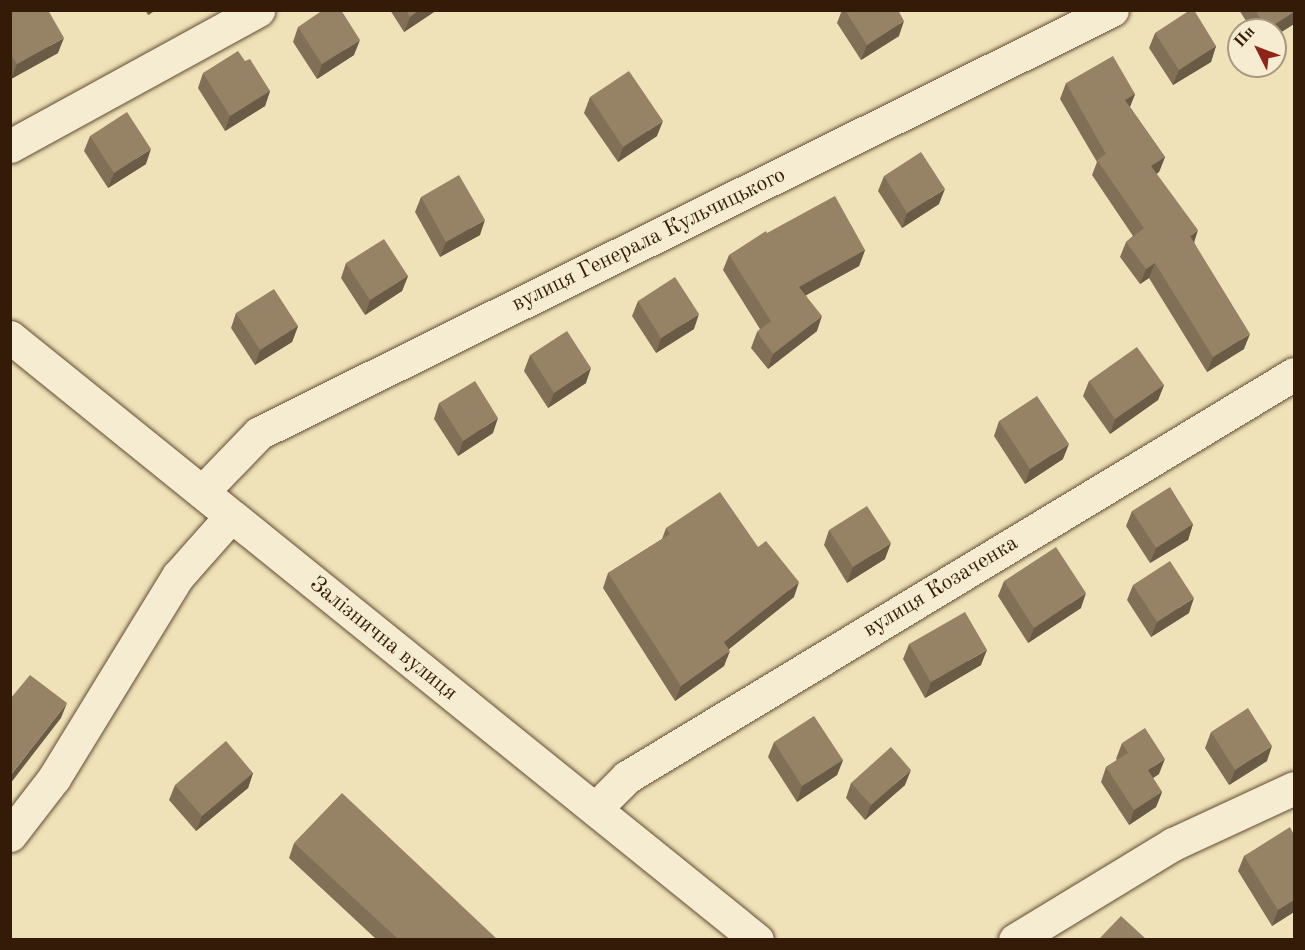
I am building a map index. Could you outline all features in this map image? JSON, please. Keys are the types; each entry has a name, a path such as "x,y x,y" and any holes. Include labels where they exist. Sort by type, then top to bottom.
{"street":[{"path":"10,146 258,10"},
{"name":"вулиця Генерала Кульчицького","path":"202,492 259,433 1112,10"},
{"name":"Залізнична вулиця","path":"10,337 757,939"},
{"name":"вулиця Козаченка","path":"595,810 627,777 1294,374"},
{"path":"10,836 54,778 178,576 231,516"},
{"path":"1015,939 1173,844 1294,788"}],"building":[{"path":"13,10 48,10 64,38 17,64 10,53 10,12"},
{"path":"323,10 341,10 360,40 322,64 298,27"},
{"path":"406,10 419,10 410,17"},
{"path":"845,10 898,10 904,21 867,45"},
{"path":"1190,10 1194,10 1216,46 1179,70 1155,33"},
{"path":"1255,10 1294,10 1284,18 1260,18"},
{"path":"238,51 245,61 250,59 270,91 230,116 203,73"},
{"path":"1113,56 1135,94 1125,100 1165,157 1151,166 1198,230 1190,236 1250,334 1213,357 1155,263 1146,269 1126,242 1144,228 1097,160 1106,154 1066,83"},
{"path":"629,71 663,121 623,147 590,97"},
{"path":"127,112 151,149 114,173 90,136"},
{"path":"921,152 945,189 907,213 884,176"},
{"path":"459,175 485,220 446,242 421,197"},
{"path":"835,196 865,250 799,287 822,316 773,354 757,332 771,321 729,255 766,231 767,233"},
{"path":"384,239 408,276 370,300 346,263"},
{"path":"675,277 699,314 661,338 638,301"},
{"path":"274,289 298,326 260,350 236,313"},
{"path":"567,331 591,368 554,393 530,355"},
{"path":"1137,347 1164,385 1115,419 1089,381"},
{"path":"475,381 498,418 463,441 439,403"},
{"path":"1037,396 1069,444 1030,469 999,421"},
{"path":"1170,487 1193,524 1156,548 1132,511"},
{"path":"720,492 758,547 766,541 799,582 724,642 730,651 681,686 608,573 670,534 666,528"},
{"path":"867,506 891,543 853,567 829,530"},
{"path":"1056,547 1086,593 1034,628 1004,581"},
{"path":"1170,561 1194,598 1157,622 1133,585"},
{"path":"965,612 987,650 931,682 909,644"},
{"path":"30,675 67,703 10,776 10,699"},
{"path":"1248,708 1272,746 1235,770 1211,732"},
{"path":"814,716 843,760 802,786 774,742"},
{"path":"1145,728 1165,759 1148,770 1162,792 1134,810 1106,767 1128,753 1122,743"},
{"path":"226,741 253,773 202,816 175,785"},
{"path":"891,747 911,770 871,805 851,783"},
{"path":"342,793 497,939 398,939 294,843"},
{"path":"1290,827 1294,835 1294,900 1278,910 1244,856"},
{"path":"1121,916 1146,939 1099,939"}]}
